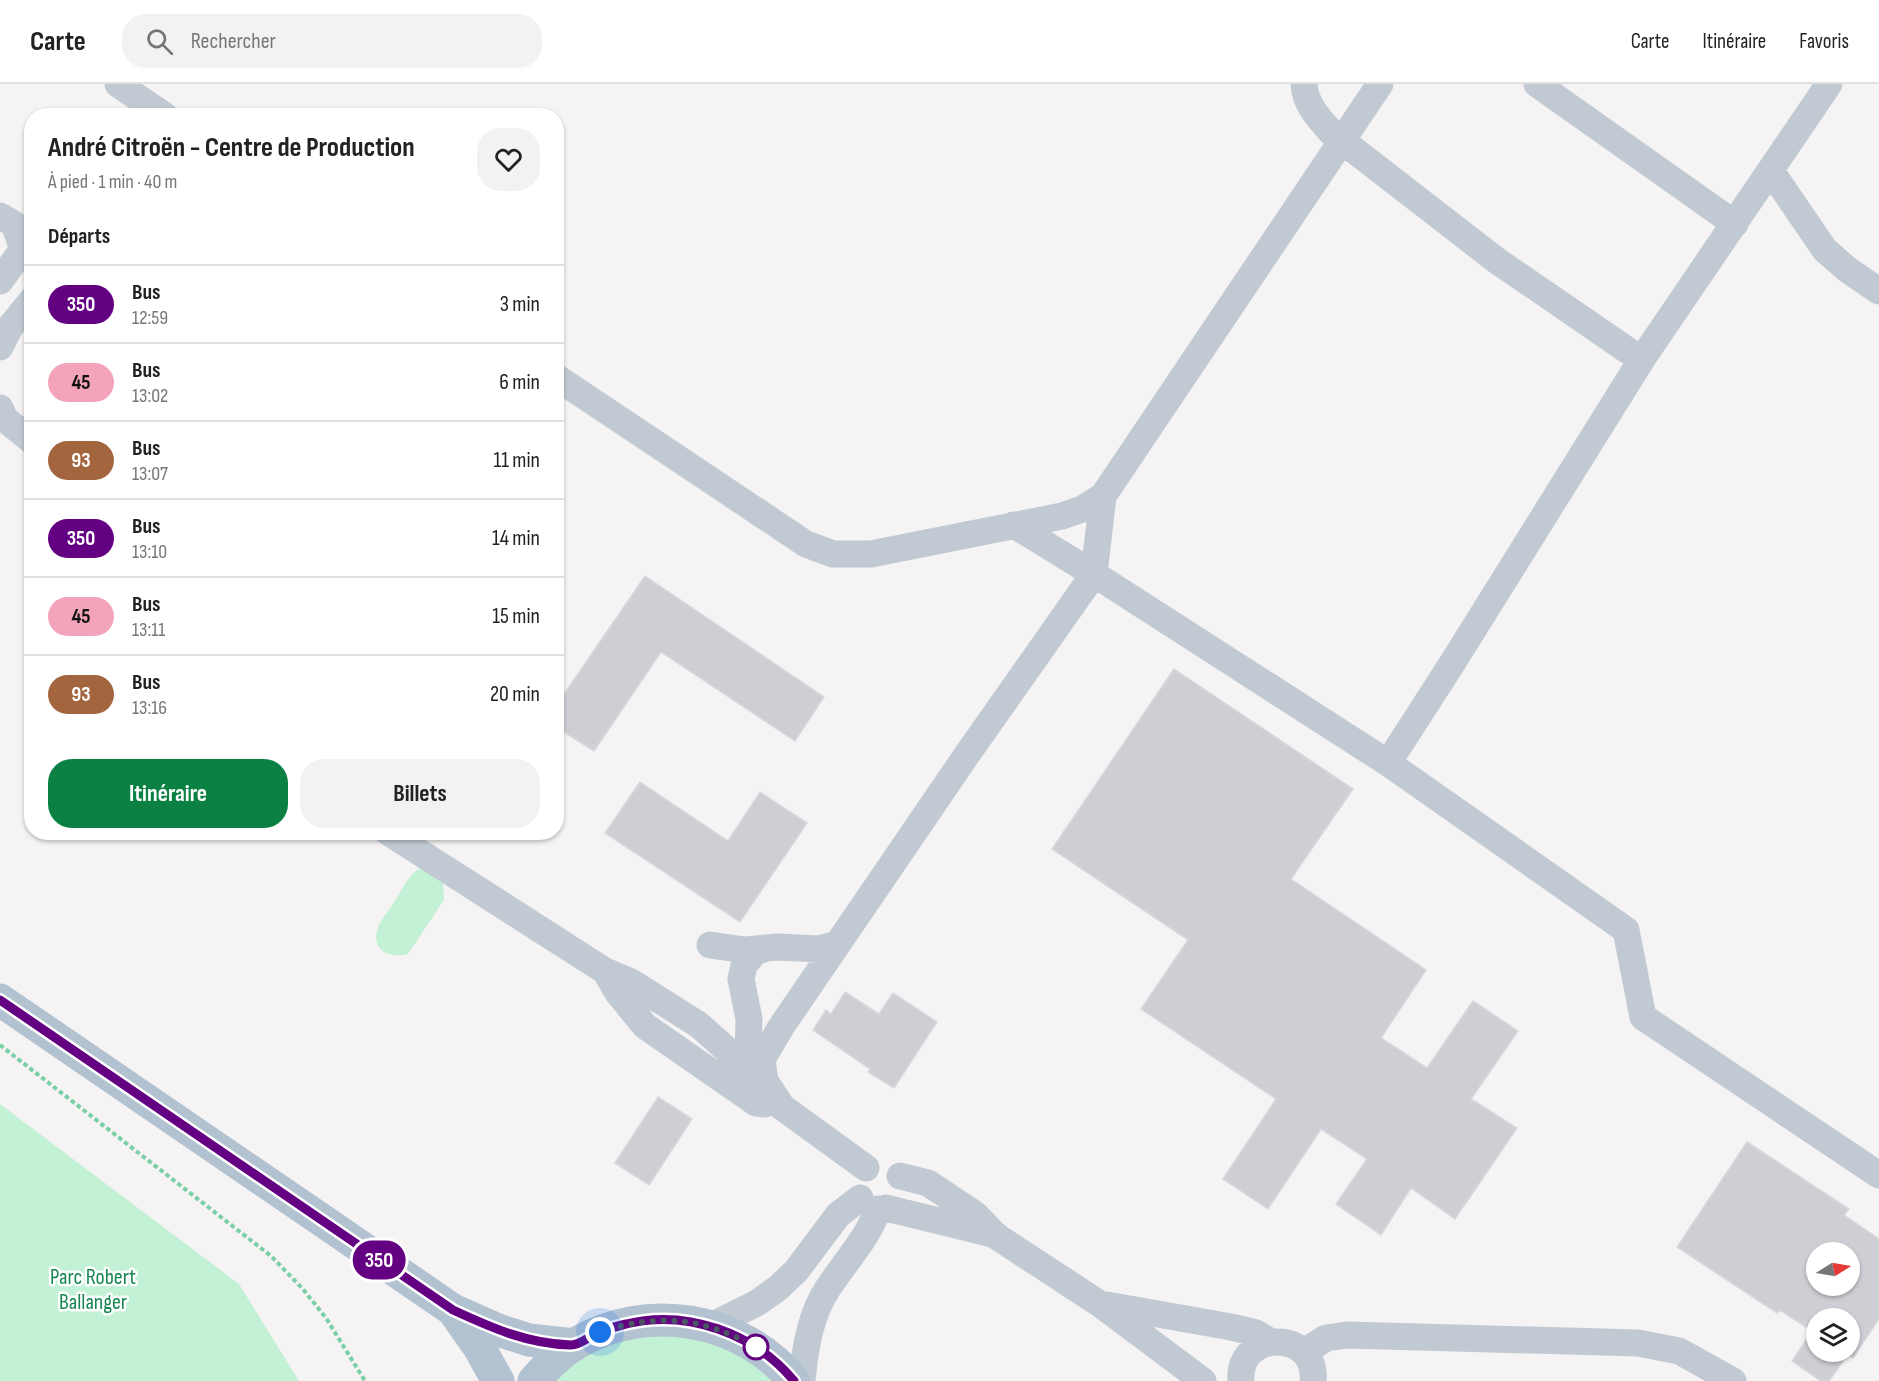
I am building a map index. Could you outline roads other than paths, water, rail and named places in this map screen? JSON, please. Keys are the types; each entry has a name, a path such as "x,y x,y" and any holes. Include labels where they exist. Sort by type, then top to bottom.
{"main road":[{"path":"0,1000 453,1310 498,1330 529,1340 574,1345"},
{"path":"453,1310 479,1347 498,1381"},
{"path":"534,1381 549,1365 574,1345 617,1326 655,1319 683,1320 711,1326 752,1344 771,1357 794,1381"}],"lane":[{"path":"118,84 153,108"},
{"path":"1304,84 1305,92 1316,116 1341,140 1496,260 1642,359"},
{"path":"564,382 806,544 833,554 871,554 1062,516 1082,509 1103,496 1380,84"},
{"path":"1537,84 1735,224"},
{"path":"1388,763 1642,359 1829,84"},
{"path":"1770,171 1825,250 1848,270 1879,291"},
{"path":"15,225 23,249 15,269"},
{"path":"0,347 10,327 24,310"},
{"path":"0,408 5,419 24,434"},
{"path":"774,1095 762,1059 781,1027 966,756 1094,574 1103,496"},
{"path":"1014,525 1388,763 1626,930 1643,1017 1879,1174"},
{"path":"400,840 604,971 618,993 645,1026 756,1103 774,1095"},
{"path":"837,944 820,949 778,947 745,950 710,945 728,961 742,986 749,1019 748,1055 774,1095 866,1168"},
{"path":"742,986 744,965 755,952 766,948"},
{"path":"711,1326 757,1303 778,1288 796,1271 838,1215 875,1205 899,1199 902,1192 900,1176 895,1170 881,1164 866,1168 860,1174 857,1186 875,1205 996,1236"},
{"path":"900,1176 928,1183 976,1215 996,1236 1100,1304 1203,1381"},
{"path":"802,1381 809,1334 817,1308 827,1289 873,1223 875,1205"},
{"path":"1100,1304 1231,1327 1256,1333 1271,1341"},
{"path":"1304,1353 1326,1338 1347,1335 1638,1343 1679,1352 1733,1381"},
{"path":"1241,1381 1244,1363 1250,1353 1260,1345 1271,1341 1283,1341 1294,1345 1304,1353 1311,1363 1313,1381"}],"park label":[{"name":"Parc Robert Ballanger","path":"93,1288"}]}
